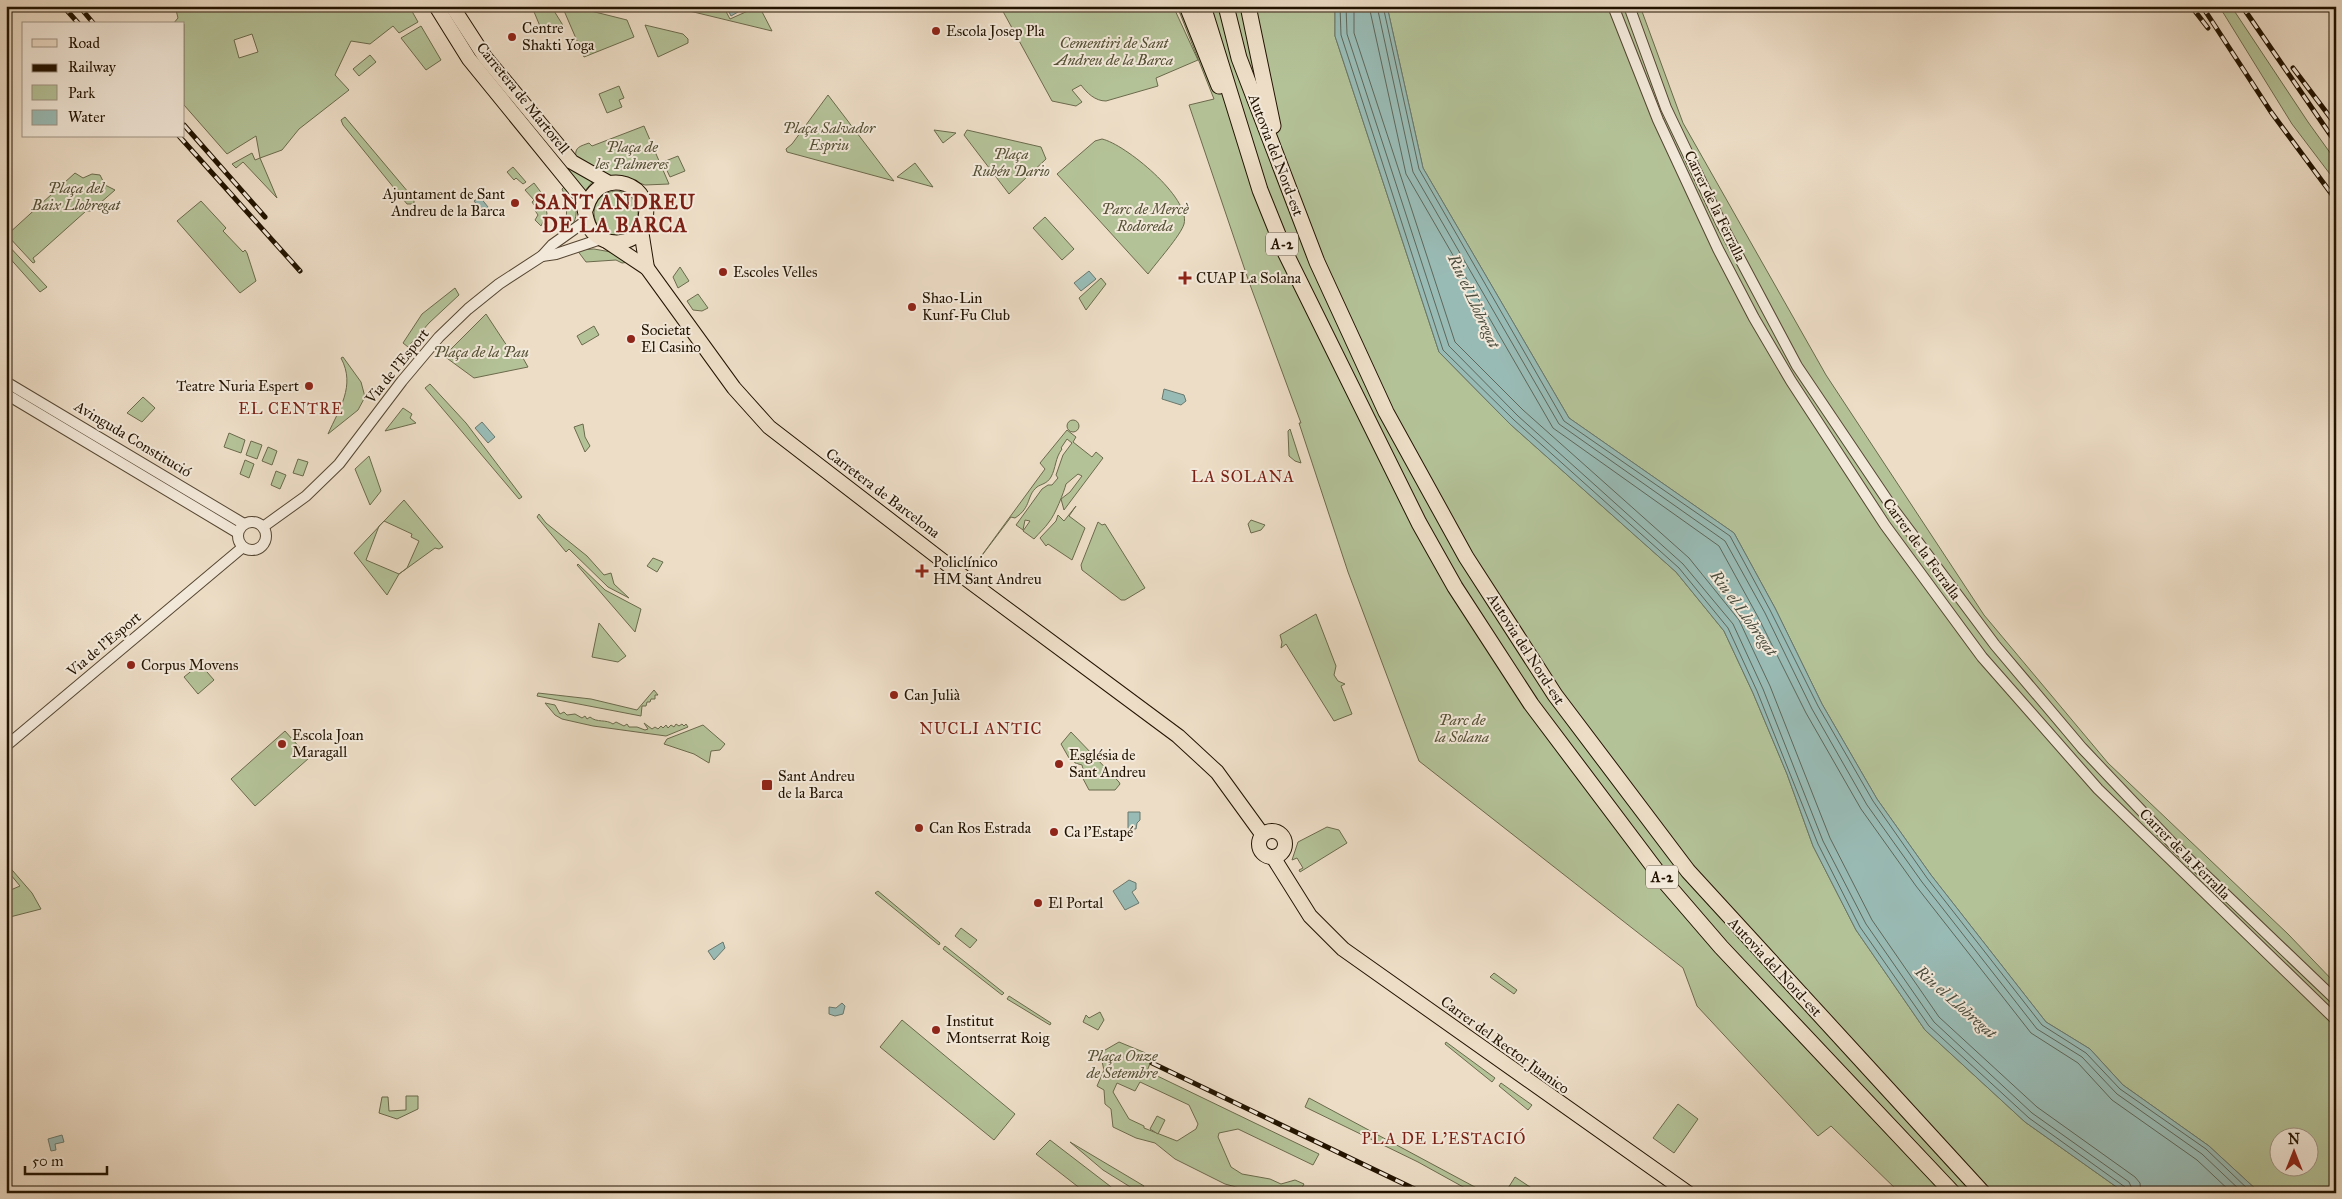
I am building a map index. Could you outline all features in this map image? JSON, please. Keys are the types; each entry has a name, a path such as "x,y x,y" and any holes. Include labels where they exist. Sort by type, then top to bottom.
{"highway":[{"path":"1187,6 1208,61 1245,146"},
{"name":"Autovia del Nord-est","path":"1203,6 1245,146 1260,190 1285,252 1419,523 1455,587 1531,704 1616,818 1721,947 1953,1193"},
{"name":"Autovia del Nord-est","path":"1226,6 1239,58 1317,262 1386,412 1466,557 1555,696 1688,871 1983,1193"},
{"path":"1248,6 1283,171"}],"main road":[{"name":"Carretera de Martorell","path":"436,6 469,59 582,198 590,228 605,240"},
{"name":"Carretera de Martorell","path":"452,6 485,57 572,162 609,183 627,184 641,195 647,213 641,230"},
{"path":"586,215 593,192 609,183"},
{"path":"605,240 628,240 641,230"},
{"name":"Carretera de Barcelona","path":"641,230 647,268"},
{"name":"Carretera de Barcelona","path":"605,240 647,268 730,383 769,427 965,578 1178,736 1217,772 1262,834"},
{"path":"1275,830 1284,839 1283,851 1273,857 1264,855 1259,849 1259,840 1262,834 1266,831 1275,830"},
{"name":"Carrer del Rector Juanico","path":"1273,857 1310,916 1330,937 1362,962 1688,1193"}],"street":[{"name":"Carrer de la Ferralla","path":"1612,6 1658,120 1718,249 1754,318 1791,381 1885,525 1982,657 2098,789 2336,1020"},
{"name":"Carrer de la Ferralla","path":"1629,6 1666,108 1722,225 1797,366 1894,510 1994,645 2082,748 2173,844 2336,1000"},
{"name":"Via de l'Esport","path":"6,746 243,547 255,550 262,546 266,535 263,527 306,496 339,464 402,381 439,337 485,294 542,256 586,215"},
{"name":"Via de l'Esport","path":"542,256 605,240"},
{"name":"Avinguda Constitució","path":"6,382 244,524"},
{"name":"Avinguda Constitució","path":"6,394 238,533"},
{"path":"243,547 239,541 238,533 244,524 256,522 263,527"}],"green space":[{"path":"175,6 409,6 418,22 399,33 393,26 370,44 351,41 335,75 349,90 299,129 282,150 260,158 256,136 227,154 185,106 185,22 175,22 178,18","holes":["252,34 258,52 239,58 234,40"]},
{"path":"551,6 564,27 551,32 549,28 542,31 532,7"},
{"path":"562,6 571,6 627,20 634,37 584,57"},
{"path":"723,6 730,19 759,6 772,31 673,7"},
{"name":"Cementiri de Sant Andreu de la Barca","path":"1000,6 1173,6 1198,60 1156,78 1158,86 1106,101 1098,100 1081,85 1072,90 1082,102 1076,106 1052,101"},
{"name":"Parc de la Solana","path":"1177,6 1335,6 1335,36 1439,352 1510,424 1676,572 1724,631 1753,693 1787,774 1813,846 1856,930 1925,1030 2025,1122 2125,1193 1900,1193 1831,1126 1818,1136 1697,1006 1683,968 1419,761 1348,572 1299,423 1301,423 1249,282 1189,105 1214,99"},
{"path":"1387,6 1640,6 1683,123 1826,375 1984,615 2108,763 2288,934 2336,984 2336,1193 2260,1193 2209,1146 2123,1085 2090,1049 2046,1022 1931,875 1877,799 1822,704 1775,608 1734,533 1569,418 1423,168"},
{"path":"2219,6 2231,6 2336,161 2336,182 2292,124"},
{"path":"645,25 683,34 688,39 688,43 658,57"},
{"path":"421,26 441,60 426,70 401,38"},
{"path":"370,55 376,62 359,76 353,69"},
{"path":"619,86 624,98 619,100 622,107 607,113 599,94"},
{"name":"Plaça Salvador Espriu","path":"828,95 894,181 787,152 786,149 792,144"},
{"path":"345,117 414,199 414,204 407,204 343,125 341,120"},
{"name":"Plaça de les Palmeres","path":"644,126 669,184 645,185 623,177 607,175 576,157 576,151 581,146 589,143 592,146"},
{"path":"934,130 956,133 943,143"},
{"name":"Plaça Rubén Dario","path":"967,130 1041,147 1046,159 1009,194 964,135"},
{"name":"Parc de Mercè Rodoreda","path":"1102,139 1112,143 1140,161 1167,187 1177,200 1183,213 1184,224 1182,229 1148,274 1057,174 1095,141"},
{"path":"556,149 593,181 584,192 553,152"},
{"path":"252,153 255,160 260,158 277,198 243,162 236,168 232,164"},
{"path":"678,156 685,171 670,177 663,162"},
{"path":"915,163 933,187 897,177"},
{"path":"513,167 526,182 523,184 516,178 514,180 507,172"},
{"name":"Plaça del Baix Llobregat","path":"75,173 83,178 92,174 100,175 105,185 115,190 91,211 86,211 33,258 35,262 33,263 7,235"},
{"path":"534,183 543,195 534,205 532,202 534,200 525,190"},
{"path":"565,186 576,208 575,219 568,231 566,223 567,207 562,189"},
{"path":"616,191 628,195 634,201 638,213 634,225 628,231 616,235 604,231 598,225 594,213 598,201 604,195"},
{"path":"201,201 226,228 223,231 243,252 245,250 247,253 256,281 240,293 177,221"},
{"path":"545,201 547,214 541,226 535,220 538,215 534,209"},
{"path":"1045,217 1074,249 1062,260 1033,228"},
{"path":"6,243 47,287 40,292 6,254"},
{"path":"594,249 611,252 630,262 622,263 616,260 586,262 577,250"},
{"path":"680,267 689,281 678,288 673,277"},
{"path":"1101,278 1106,284 1086,310 1079,298"},
{"path":"455,288 459,295 429,323 408,347 403,343 422,314"},
{"path":"698,294 708,308 702,311 693,310 687,301"},
{"name":"Plaça de la Pau","path":"486,314 513,355 519,351 528,367 474,378 444,356"},
{"path":"594,326 599,335 582,345 577,336"},
{"path":"343,357 361,382 365,397 358,410 328,434 341,406 346,388 347,378 341,358"},
{"path":"430,384 466,423 522,497 519,499 425,388"},
{"path":"143,397 155,408 142,422 127,413"},
{"path":"403,408 412,414 410,418 416,423 385,431"},
{"path":"1071,420 1075,420 1079,426 1075,432 1071,432 1067,428 1067,424"},
{"path":"583,424 585,437 590,446 585,452 574,427"},
{"path":"1290,429 1301,463 1289,456 1288,431"},
{"path":"1067,430 1076,437 1073,442 1092,457 1096,452 1103,458 1064,510 1061,499 1070,492 1082,476 1078,474 1066,484 1051,519 1034,539 1023,531 1030,521 1025,520 1023,530 1016,525 1042,489 1052,485 1058,478 1056,475 1063,455 1072,443 1067,439 1061,448 1053,474 1046,482 1034,490 1024,510 1015,518 1011,517 974,566 1045,469 1040,463"},
{"path":"229,433 245,440 241,453 224,447"},
{"path":"251,441 262,445 257,459 246,455"},
{"path":"268,447 277,451 272,465 262,461"},
{"path":"369,456 381,491 370,505 355,469"},
{"path":"298,459 308,462 303,476 293,473"},
{"path":"245,460 254,464 249,478 240,474"},
{"path":"276,471 286,475 280,489 271,485"},
{"path":"404,500 443,547 435,548 399,574 407,568 419,541 411,537 412,534 384,521"},
{"path":"1076,506 1069,516 1085,528 1072,560 1048,544 1046,546 1040,538 1056,521 1058,515 1064,521"},
{"path":"539,514 546,523 587,556 604,575 611,573 614,584 629,598 608,587 569,549 566,552 537,517"},
{"path":"1251,520 1265,525 1261,530 1251,533 1248,524"},
{"path":"1098,522 1102,525 1105,524 1145,588 1125,600 1121,600 1082,570 1081,565"},
{"path":"379,527 366,560 399,574 387,595 354,553"},
{"path":"653,558 663,562 657,572 647,566"},
{"path":"577,565 605,590 641,609 635,632"},
{"path":"1316,614 1336,666 1334,675 1338,681 1345,684 1341,686 1352,714 1334,721 1286,644 1281,648 1280,635"},
{"path":"599,623 626,656 618,662 592,657"},
{"path":"200,664 214,680 198,694 184,677"},
{"path":"654,690 658,695 655,695 655,699 647,702 646,706 642,706 641,716 537,696 538,693 591,699 637,710"},
{"path":"545,703 555,705 560,714 564,712 567,715 575,714 582,718 585,716 587,719 590,717 613,724 616,722 624,726 627,724 629,727 645,730 648,729 644,723 652,729 655,727 658,729 661,726 663,728 666,725 668,728 671,725 674,727 676,724 684,726 686,724 688,727 666,736 593,726 562,719 555,715"},
{"path":"703,725 725,744 720,750 711,751 709,763 694,754 664,744 667,739"},
{"path":"285,731 309,758 255,806 231,779"},
{"path":"1071,732 1119,782 1120,784 1115,790 1089,790 1080,773 1083,769 1082,765 1075,763 1072,756 1069,758 1061,744"},
{"path":"1327,827 1339,830 1347,843 1300,872 1299,870 1303,868 1297,858 1292,860 1298,842"},
{"path":"6,863 32,893 41,909 6,918 6,892 20,886 6,869"},
{"path":"878,891 940,943 939,945 875,893"},
{"path":"961,928 977,940 970,948 955,936"},
{"path":"945,946 1004,993 1002,995 943,949"},
{"path":"1494,973 1517,990 1514,994 1490,977"},
{"path":"1009,996 1051,1023 1050,1025 1007,999"},
{"path":"1100,1012 1104,1020 1098,1030 1083,1022 1086,1015 1089,1018"},
{"path":"902,1020 1015,1114 994,1140 880,1047"},
{"name":"Plaça Onze de Setembre","path":"1119,1042 1153,1056 1147,1071 1319,1154 1313,1165 1238,1129 1219,1133 1218,1137 1231,1167 1242,1174 1270,1179 1281,1184 1295,1180 1304,1184 1300,1191 1291,1187 1279,1193 1266,1193 1225,1184 1175,1159 1155,1143 1136,1138 1113,1127 1111,1109 1105,1104 1104,1090 1097,1086 1104,1070 1100,1053","holes":["1140,1082 1189,1105 1198,1124 1196,1129 1177,1141 1144,1128 1144,1126 1129,1119 1113,1092 1117,1083 1135,1091"]},
{"path":"1446,1042 1495,1078 1492,1082 1445,1044"},
{"path":"1501,1083 1532,1105 1528,1110 1499,1086"},
{"path":"406,1096 418,1096 418,1109 397,1119 379,1113 382,1097 388,1097 389,1111 406,1110"},
{"path":"1309,1098 1486,1193 1474,1193 1418,1162 1305,1107"},
{"path":"1678,1104 1698,1119 1674,1153 1653,1138"},
{"name":"Plaça Onze de Setembre","path":"1157,1116 1165,1120 1158,1134 1150,1129"},
{"path":"1050,1140 1119,1193 1086,1193 1036,1154"},
{"path":"1070,1142 1144,1186 1140,1193 1103,1170"},
{"path":"1515,1177 1536,1191 1538,1193 1505,1193"}],"water":[{"path":"726,6 744,6 745,8 731,16"},
{"name":"Riu el Llobregat","path":"1335,6 1387,6 1423,168 1569,418 1734,533 1775,608 1822,704 1877,799 1931,875 2046,1022 2090,1049 2123,1085 2209,1146 2260,1193 2125,1193 2025,1122 1925,1030 1856,930 1813,846 1787,774 1753,693 1724,631 1676,572 1510,424 1439,352 1335,36"},
{"path":"480,197 488,207 487,211 482,211 474,201"},
{"path":"1089,271 1096,279 1081,291 1074,283"},
{"path":"1164,389 1184,395 1186,401 1181,405 1162,399"},
{"path":"482,422 495,437 488,443 475,428"},
{"path":"1128,812 1140,812 1140,820 1137,823 1136,829 1128,828"},
{"path":"1129,880 1136,883 1136,889 1132,892 1139,903 1125,910 1113,891"},
{"path":"723,942 725,948 714,960 708,951"},
{"path":"842,1003 845,1006 843,1014 835,1016 829,1014 829,1007 836,1008"},
{"path":"62,1135 64,1142 55,1144 56,1150 51,1151 48,1139"}],"railway":[{"path":"63,6 77,22"},
{"path":"79,6 92,22"},
{"path":"2191,6 2208,28"},
{"path":"2202,6 2271,112 2336,200"},
{"path":"2242,6 2336,143"},
{"path":"2293,68 2336,125"},
{"path":"185,126 265,217"},
{"path":"181,138 300,271"},
{"path":"1152,1063 1423,1193"}],"place":[{"name":"Escola Josep Pla","path":"936,31"},
{"name":"Centre Shakti Yoga","path":"512,37"},
{"name":"Ajuntament de Sant Andreu de la Barca","path":"515,203"},
{"name":"Escoles Velles","path":"723,272"},
{"name":"CUAP La Solana","path":"1185,278"},
{"name":"Shao-Lin Kunf-Fu Club","path":"912,307"},
{"name":"Societat El Casino","path":"631,339"},
{"name":"Teatre Nuria Espert","path":"309,386"},
{"name":"Policlínico HM Sant Andreu","path":"922,571"},
{"name":"Corpus Movens","path":"131,665"},
{"name":"Can Julià","path":"894,695"},
{"name":"Escola Joan Maragall","path":"282,744"},
{"name":"Església de Sant Andreu","path":"1059,764"},
{"name":"Sant Andreu de la Barca","path":"767,785"},
{"name":"Can Ros Estrada","path":"919,828"},
{"name":"Ca l'Estapé","path":"1054,832"},
{"name":"El Portal","path":"1038,903"},
{"name":"Institut Montserrat Roig","path":"936,1030"}],"district":[{"name":"SANT ANDREU DE LA BARCA","path":"615,214"},
{"name":"EL CENTRE","path":"291,408"},
{"name":"LA SOLANA","path":"1243,476"},
{"name":"NUCLI ANTIC","path":"981,728"},
{"name":"PLA DE L'ESTACIÓ","path":"1444,1138"}]}
